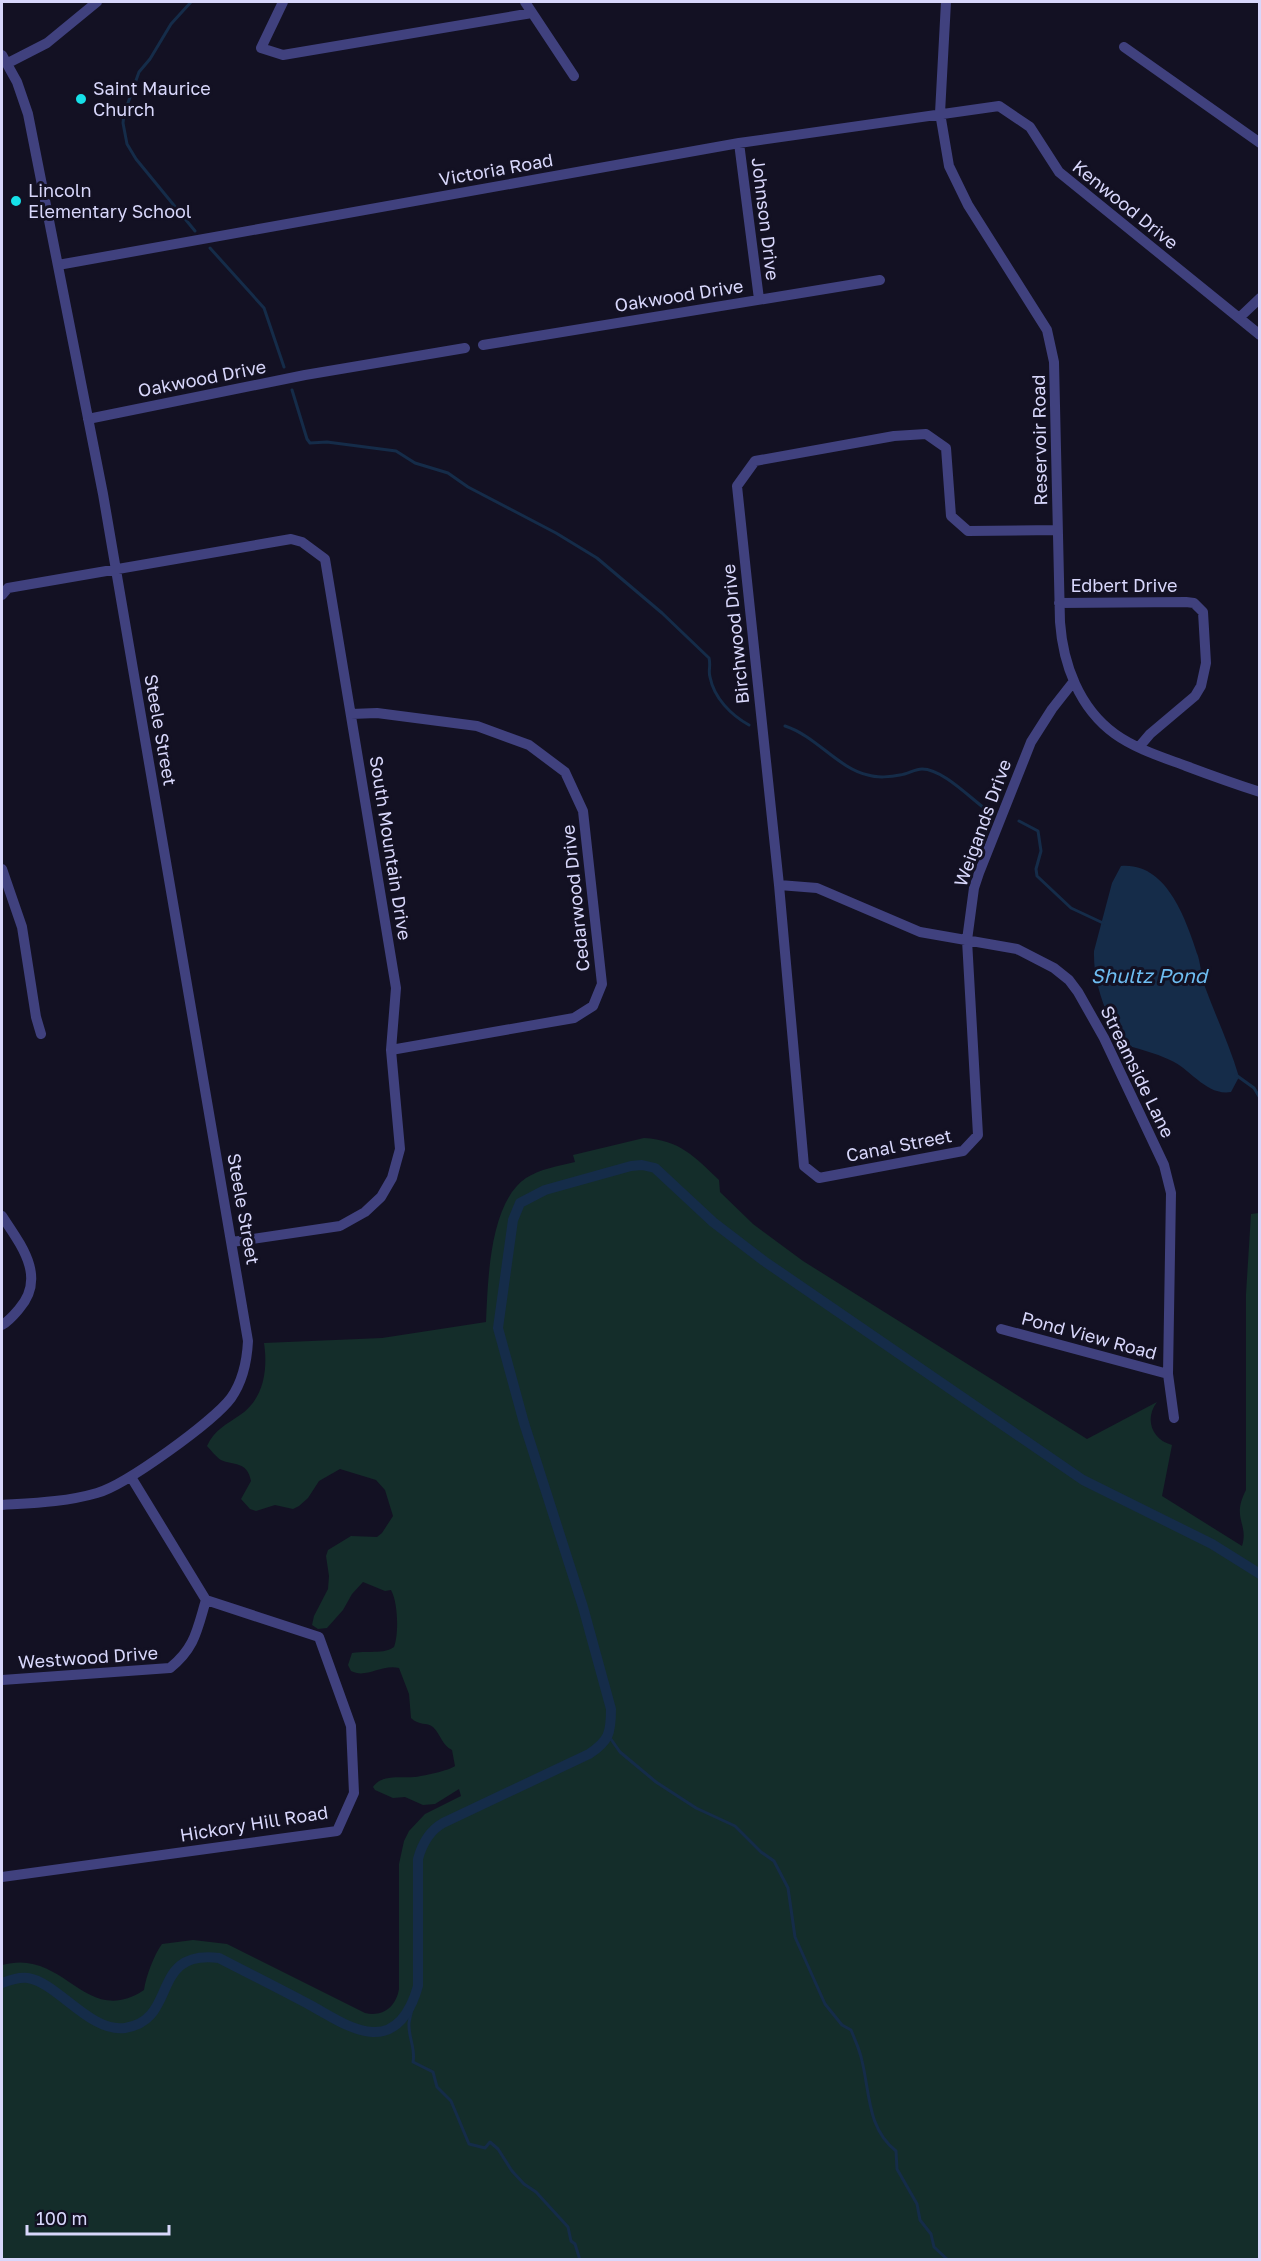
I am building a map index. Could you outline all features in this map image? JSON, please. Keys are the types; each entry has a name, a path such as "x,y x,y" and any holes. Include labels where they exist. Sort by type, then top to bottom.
{"street":[{"path":"5,59 47,43 97,2"},
{"path":"283,2 261,48 284,55 532,13"},
{"path":"525,2 574,76"},
{"name":"Reservoir Road","path":"946,2 940,113 949,166 968,204 1047,330 1054,362 1059,603 1066,663 1090,707 1107,727 1139,747 1260,792"},
{"path":"1124,47 1260,143"},
{"name":"Steele Street","path":"2,1505 57,1501 99,1493 130,1477 220,1411 232,1397 242,1377 247,1351 246,1325 232,1242 88,419 28,114 5,59"},
{"name":"Kenwood Drive","path":"940,113 999,106 1030,127 1059,172 1260,334"},
{"name":"Victoria Road","path":"58,266 739,143 940,113"},
{"name":"Johnson Drive","path":"739,143 759,299"},
{"name":"Oakwood Drive","path":"483,345 880,280"},
{"path":"1239,318 1260,298"},
{"name":"Oakwood Drive","path":"88,419 305,375 465,348"},
{"name":"Birchwood Drive","path":"819,1178 804,1166 779,885 737,486 755,461 894,436 926,435 946,448 951,516 968,531 1058,530"},
{"name":"South Mountain Drive","path":"2,595 8,588 291,539 307,545 325,559 396,988 392,1050 400,1149 392,1178 381,1197 365,1212 340,1226 232,1242"},
{"name":"Edbert Drive","path":"1059,603 1186,602 1194,603 1203,612 1206,663 1202,686 1195,696 1150,734 1139,747"},
{"name":"Weigands Drive","path":"978,1135 967,940 974,888 1024,757 1037,731 1074,681"},
{"name":"Cedarwood Drive","path":"351,714 377,713 477,726 529,745 565,772 583,811 602,984 593,1006 574,1018 392,1050"},
{"path":"2,869 22,927 36,1017 41,1034"},
{"name":"Streamside Lane","path":"779,885 817,888 920,932 1017,949 1054,968 1068,980 1086,1004 1164,1165 1171,1193 1168,1374 1174,1418"},
{"name":"Canal Street","path":"819,1178 963,1151 978,1135"},
{"path":"2,1216 24,1251 33,1275 26,1301 8,1322 2,1324"},
{"name":"Pond View Road","path":"1001,1329 1168,1374"},
{"path":"130,1477 206,1600"},
{"name":"Westwood Drive","path":"2,1680 170,1668 184,1657 195,1637 206,1600"},
{"name":"Hickory Hill Road","path":"2,1877 338,1831 354,1793 351,1726 319,1637 206,1600"}],"green space":[{"path":"644,1138 668,1142 686,1151 719,1180 720,1192 753,1224 803,1261 1087,1439 1157,1402 1151,1415 1152,1428 1159,1439 1172,1445 1162,1496 1242,1546 1244,1538 1240,1508 1246,1490 1246,1294 1251,1214 1259,1213 1259,2259 2,2259 2,1965 24,1963 42,1967 90,1994 106,2000 124,1999 144,1990 151,1966 162,1944 193,1940 227,1944 365,2013 383,2012 392,2006 399,1989 399,1864 404,1841 409,1831 425,1814 461,1796 459,1789 435,1804 423,1805 405,1797 393,1798 373,1787 386,1778 422,1776 455,1766 452,1750 433,1727 411,1718 409,1694 399,1668 392,1667 368,1673 357,1673 351,1671 348,1665 352,1653 385,1651 394,1647 397,1618 391,1590 385,1591 363,1582 327,1628 318,1629 312,1625 314,1616 328,1589 326,1556 328,1550 351,1536 377,1537 382,1533 393,1516 385,1490 376,1480 340,1469 319,1481 308,1498 293,1509 275,1505 256,1511 250,1509 241,1499 251,1481 246,1470 239,1465 221,1460 207,1446 217,1432 248,1408 259,1392 264,1373 264,1343 382,1338 486,1322 493,1244 504,1205 514,1190 526,1178 537,1172 575,1162 573,1155"}],"water":[{"name":"Shultz Pond","path":"1121,866 1137,867 1151,873 1172,896 1180,911 1198,956 1205,987 1239,1077 1231,1092 1214,1090 1170,1060 1121,1044 1098,988 1094,951 1112,883"}],"waterway":[{"path":"191,2 171,24 150,59 139,72 123,123 127,144 136,159 195,231"},
{"path":"210,248 264,308 284,367"},
{"path":"292,390 310,443 327,442 396,451 415,463 448,473 468,487 556,533 597,558 662,613 709,658 709,675 719,699 730,711 749,725"},
{"path":"785,726 807,737 857,772 880,777 922,769 930,770 948,779 988,811"},
{"path":"1019,821 1038,831 1041,851 1036,869 1037,876 1071,908 1103,923"},
{"path":"1236,1075 1254,1088 1260,1098"},
{"path":"2,1983 24,1978 39,1982 99,2023 125,2028 142,2022 153,2012 173,1974 182,1964 197,1958 219,1958 348,2026 373,2032 391,2028 408,2010 418,1986 418,1859 430,1834 443,1823 589,1754 608,1736 611,1709 583,1607 524,1423 498,1328 513,1220 520,1203 545,1190 631,1166 642,1165 655,1168 713,1222 764,1261 1083,1480 1212,1544 1260,1574"},
{"path":"608,1735 620,1752 656,1782 696,1808 735,1826 761,1852 774,1861 788,1888 795,1937 825,2004 842,2025 851,2030 857,2045 875,2121 880,2132 896,2151 897,2169 917,2204 920,2220 931,2234 934,2247 948,2260"},
{"path":"413,2004 409,2023 413,2062 433,2072 437,2087 451,2101 469,2144 485,2148 490,2142 498,2149 512,2171 524,2184 536,2192 568,2227 571,2241 575,2244 580,2260"}],"place":[{"name":"Saint Maurice Church","path":"81,99"},
{"name":"Lincoln Elementary School","path":"16,201"}]}
